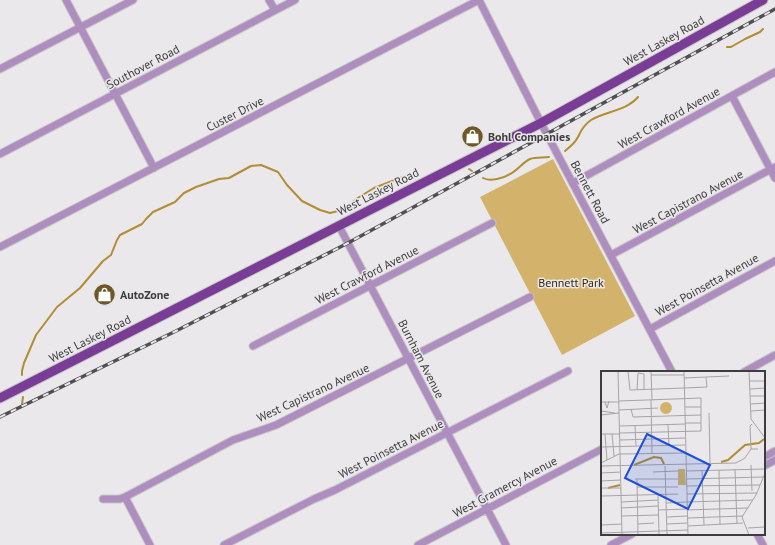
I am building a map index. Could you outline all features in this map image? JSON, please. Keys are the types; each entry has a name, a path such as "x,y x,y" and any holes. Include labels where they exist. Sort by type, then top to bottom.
{"main road":[{"name":"West Laskey Road","path":"0,398 542,123 763,0"}],"street":[{"path":"66,0 154,168"},
{"path":"0,70 133,0"},
{"path":"269,0 275,10"},
{"name":"Southover Road","path":"0,154 295,0"},
{"name":"Bennett Road","path":"479,0 671,371"},
{"name":"Custer Drive","path":"0,247 479,0"},
{"name":"West Crawford Avenue","path":"573,183 775,72"},
{"path":"732,96 773,168 775,178"},
{"name":"West Capistrano Avenue","path":"611,255 773,168"},
{"name":"West Crawford Avenue","path":"253,346 492,223"},
{"name":"Burnham Avenue","path":"339,226 506,545"},
{"name":"West Poinsetta Avenue","path":"650,329 775,261"},
{"name":"West Capistrano Avenue","path":"103,499 120,499 125,497 233,440 276,425 530,297"},
{"path":"746,371 775,355"},
{"name":"West Poinsetta Avenue","path":"224,545 568,371"},
{"name":"West Gramercy Avenue","path":"418,545 601,450"},
{"path":"765,456 775,451"},
{"path":"765,465 775,460"},
{"path":"125,497 150,545"},
{"path":"611,545 630,535"},
{"path":"758,535 763,545"}],"green space":[{"name":"Bennett Park","path":"553,159 635,316 562,355 480,197"}],"waterway":[{"path":"727,47 731,47 763,29"},
{"path":"565,151 574,143 583,128 591,120 622,108 633,102 638,97"},
{"path":"483,178 489,180 501,178 513,172 530,159 549,157"},
{"path":"22,375 24,363 36,335 57,307 80,288 103,261 111,255 120,235 142,224 153,212 175,202 184,193 219,179 229,178 251,166 261,165 278,172 287,185 302,201 330,213 347,208 356,199 374,188 418,172"},
{"path":"22,404 23,397"}],"railway":[{"path":"0,417 176,331 348,243 775,9"}],"place":[{"name":"Bohl Companies","path":"473,137"},
{"name":"AutoZone","path":"105,295"}]}
